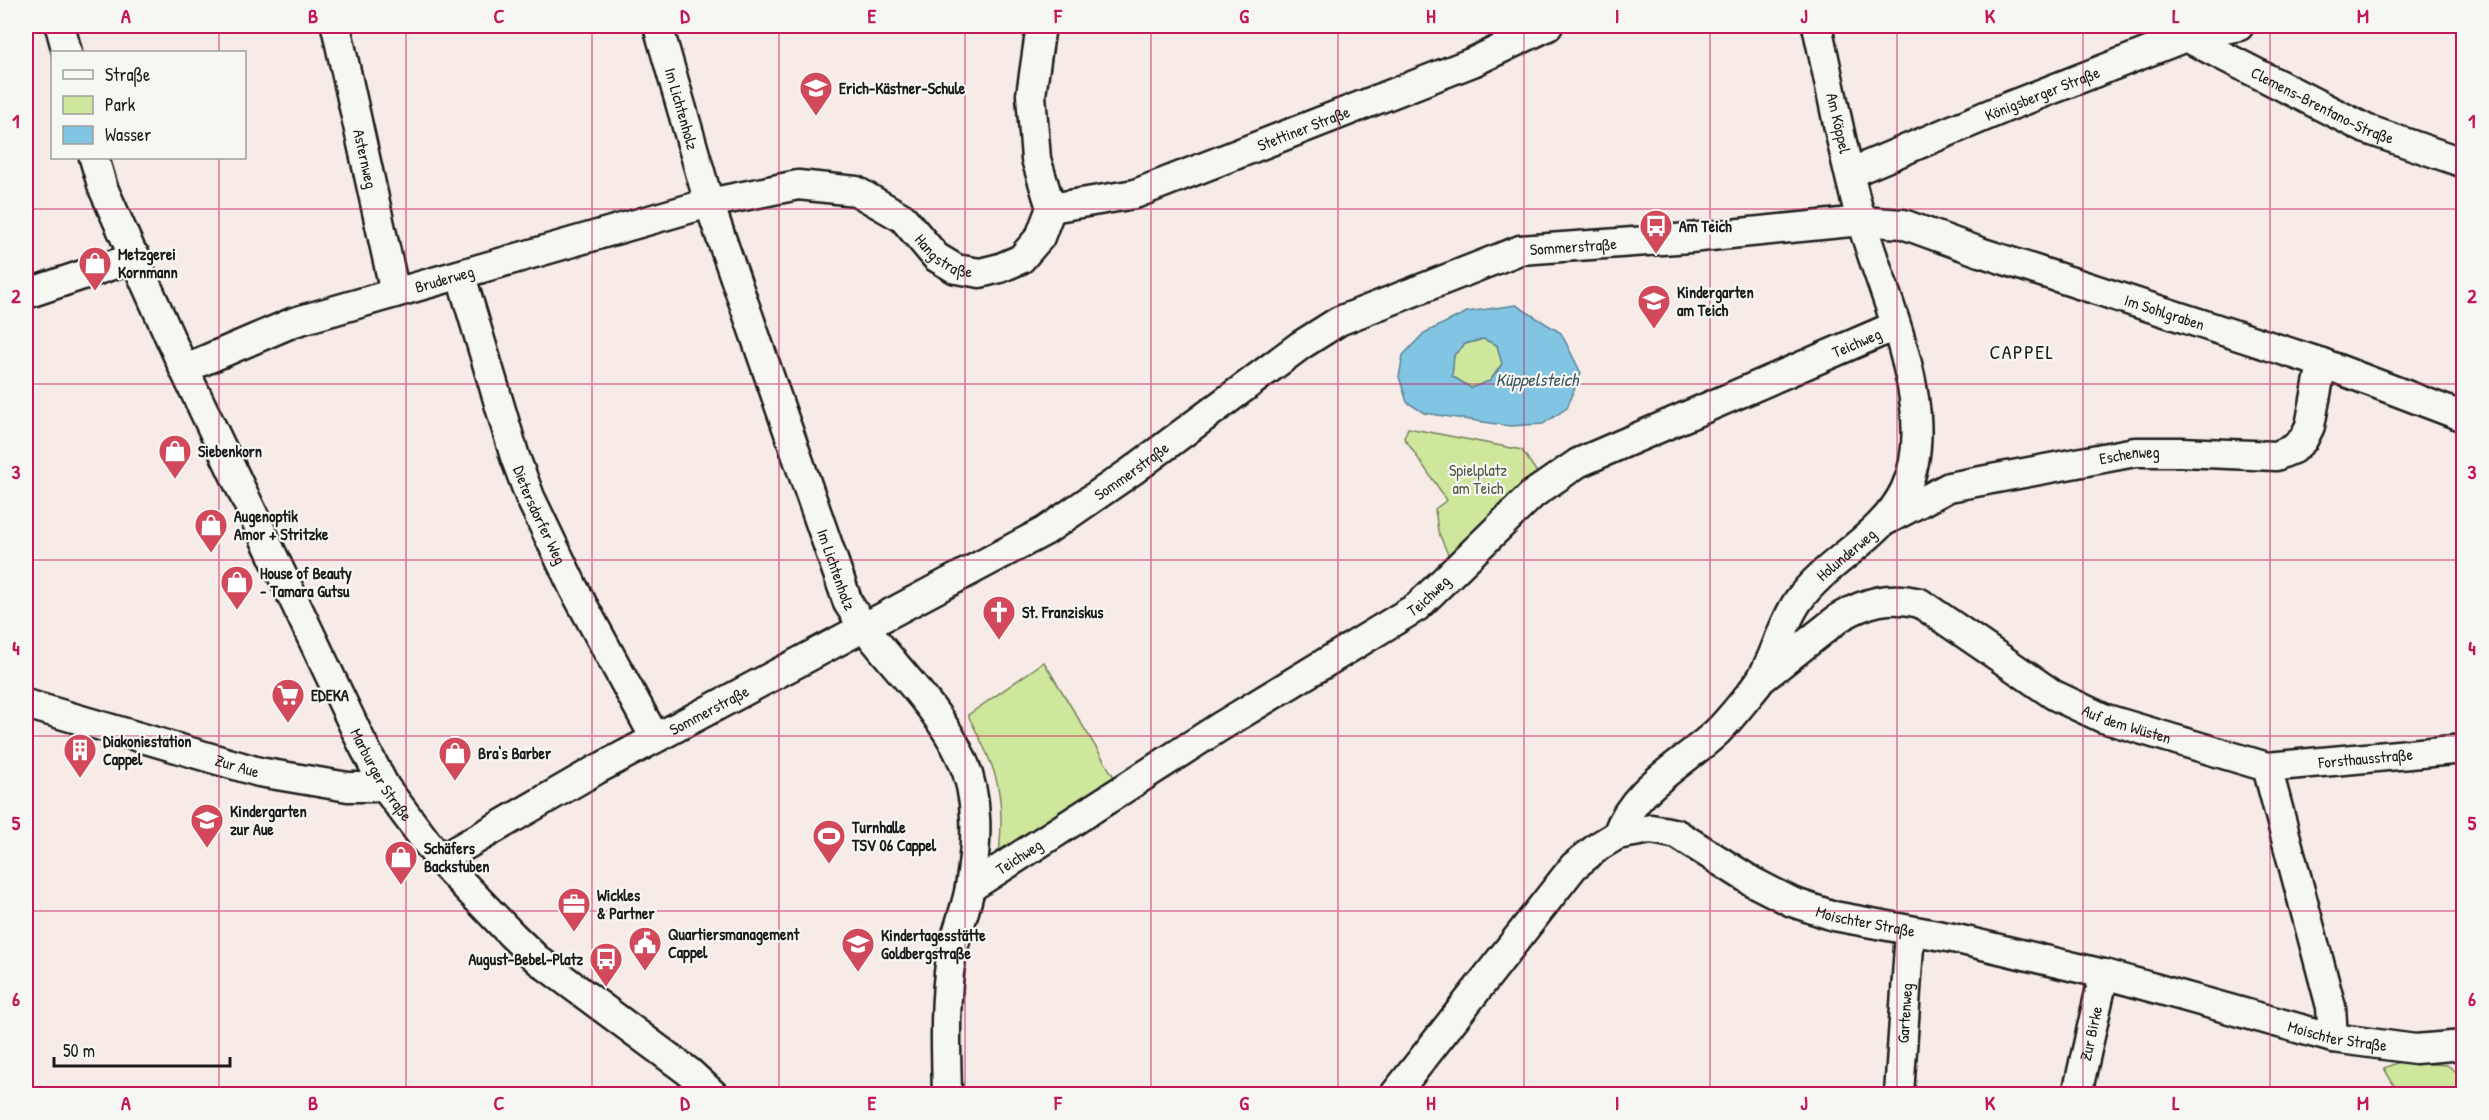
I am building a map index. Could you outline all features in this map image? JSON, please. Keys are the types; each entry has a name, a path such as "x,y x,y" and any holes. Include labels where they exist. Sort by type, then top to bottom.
{"street":[{"path":"60,26 67,51"},
{"name":"Asternweg","path":"336,26 395,293"},
{"name":"Im Lichtenholz","path":"658,26 709,203 848,603 862,627 933,710 961,756 974,795 975,820 970,888 951,957 945,1043 947,1095"},
{"path":"1041,26 1031,95 1036,159 1051,208"},
{"name":"Stettiner Straße","path":"1051,208 1135,194 1473,62 1548,26"},
{"name":"Am Köppel","path":"1817,26 1861,221"},
{"name":"Königsberger Straße","path":"1850,173 2183,31 2239,26"},
{"name":"Clemens-Brentano-Straße","path":"2183,31 2366,129 2463,163"},
{"name":"Marburger Straße","path":"94,159 103,188 136,257 184,369 362,743 386,787 440,860 538,960 689,1072 713,1095"},
{"name":"Hangstraße","path":"709,203 798,185 856,191 903,218 936,257 956,268 980,273 1021,259 1040,237 1051,208"},
{"name":"Bruderweg","path":"184,369 294,322 709,203"},
{"name":"Holunderweg","path":"1617,835 1621,824 1640,796 1717,731 1761,680 1776,643 1797,602 1812,585 1883,522 1905,489 1915,460 1918,435 1912,381 1861,221"},
{"name":"Im Sohlgraben","path":"1861,221 1903,224 1980,252 2322,363 2463,417"},
{"name":"Sommerstraße","path":"440,860 655,738 1045,531 1132,471 1301,345 1339,321 1520,250 1745,233 1861,221"},
{"path":"26,294 136,257"},
{"name":"Dietersdorfer Weg","path":"460,276 515,458 530,497 574,589 655,738"},
{"name":"Teichweg","path":"970,888 1218,728 1417,607 1533,494 1578,463 1895,326"},
{"name":"Eschenweg","path":"1883,522 1949,486 2134,452 2276,456 2293,449 2303,440 2312,418 2322,363"},
{"name":"Auf dem Wüsten","path":"1761,680 1840,617 1879,600 1904,599 1920,603 2074,706 2103,718 2267,767"},
{"name":"Zur Aue","path":"26,704 259,772 348,787 386,787"},
{"name":"Forsthausstraße","path":"2267,767 2463,749"},
{"path":"2267,767 2331,1006 2333,1038"},
{"name":"Moischter Straße","path":"1395,1095 1574,867 1599,846 1617,835 1651,829 1677,834 1753,882 1791,902 1834,916 1910,932 1953,938 2104,974 2333,1038 2415,1048 2463,1045"},
{"name":"Gartenweg","path":"1899,1095 1910,932"},
{"name":"Zur Birke","path":"2077,1095 2104,974"}],"green space":[{"path":"1483,339 1497,345 1502,364 1490,381 1471,388 1452,376 1454,355 1465,344"},
{"name":"Spielplatz am Teich","path":"1408,428 1522,450 1538,474 1450,559 1438,531 1435,509 1447,500 1404,438"},
{"path":"1044,662 1120,787 998,865 1001,820 998,786 990,759 968,715"},
{"path":"2399,1062 2447,1065 2463,1077 2463,1094 2399,1094 2384,1068"}],"water":[{"name":"Küppelsteich","path":"1516,305 1561,333 1581,373 1567,408 1543,424 1510,426 1424,413 1407,402 1399,377 1403,355 1424,333 1467,312","holes":["1483,339 1497,345 1502,364 1490,381 1471,388 1452,376 1454,355 1465,344"]}],"place":[{"name":"Erich-Kästner-Schule","path":"816,117"},
{"name":"Am Teich","path":"1656,255"},
{"name":"Metzgerei Kornmann","path":"95,292"},
{"name":"Kindergarten am Teich","path":"1654,330"},
{"name":"Siebenkorn","path":"175,480"},
{"name":"Augenoptik Amor + Stritzke","path":"211,554"},
{"name":"House of Beauty - Tamara Gutsu","path":"237,611"},
{"name":"St. Franziskus","path":"999,641"},
{"name":"EDEKA","path":"288,724"},
{"name":"Diakoniestation Cappel","path":"80,779"},
{"name":"Bra‘s Barber","path":"455,782"},
{"name":"Kindergarten zur Aue","path":"207,849"},
{"name":"Turnhalle TSV 06 Cappel","path":"829,865"},
{"name":"Schäfers Backstuben","path":"401,886"},
{"name":"Wickles & Partner","path":"574,933"},
{"name":"Quartiersmanagement Cappel","path":"645,972"},
{"name":"Kindertagesstätte Goldbergstraße","path":"858,973"},
{"name":"August-Bebel-Platz","path":"606,988"}],"district":[{"name":"CAPPEL","path":"2022,351"}]}
